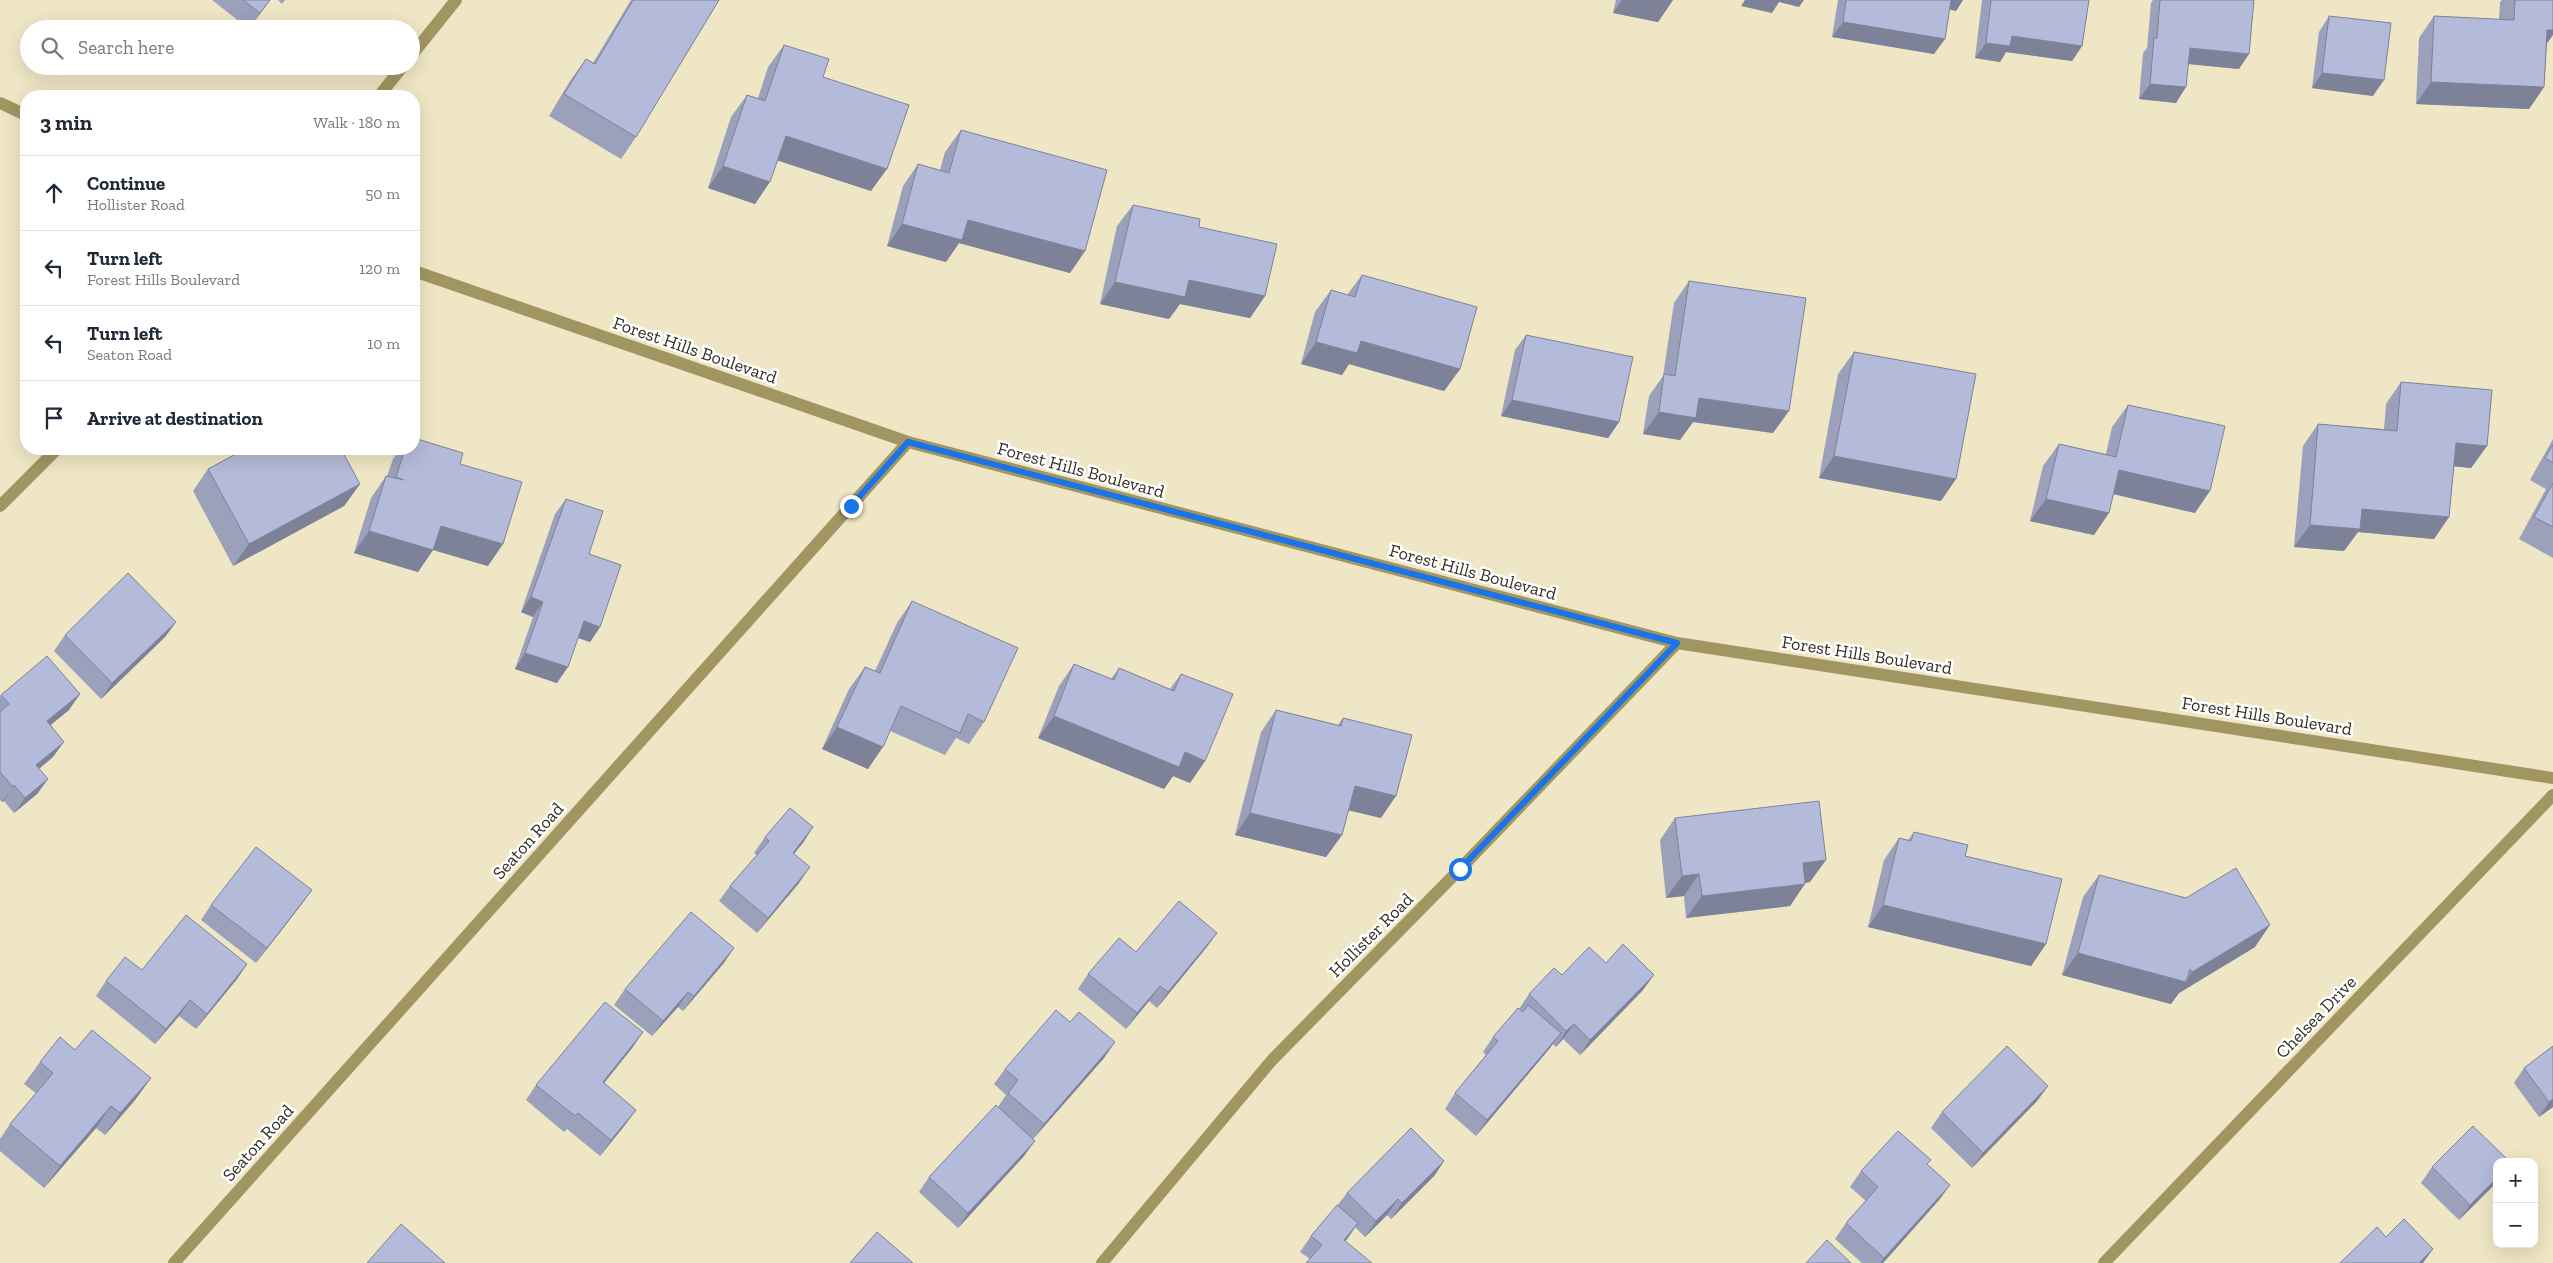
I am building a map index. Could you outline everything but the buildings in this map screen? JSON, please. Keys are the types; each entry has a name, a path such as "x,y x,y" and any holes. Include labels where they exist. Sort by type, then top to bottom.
{"street":[{"path":"420,45 456,0"},
{"path":"384,90 396,75"},
{"path":"0,103 20,112"},
{"name":"Forest Hills Boulevard","path":"420,274 908,442 1677,643 2553,778"},
{"name":"Seaton Road","path":"174,1263 908,442"},
{"path":"0,506 51,455"},
{"name":"Hollister Road","path":"1102,1263 1272,1060 1467,862 1677,643"},
{"name":"Chelsea Drive","path":"2104,1263 2553,795"}],"route":[{"path":"851,506 908,442 1677,643 1460,869"}]}
